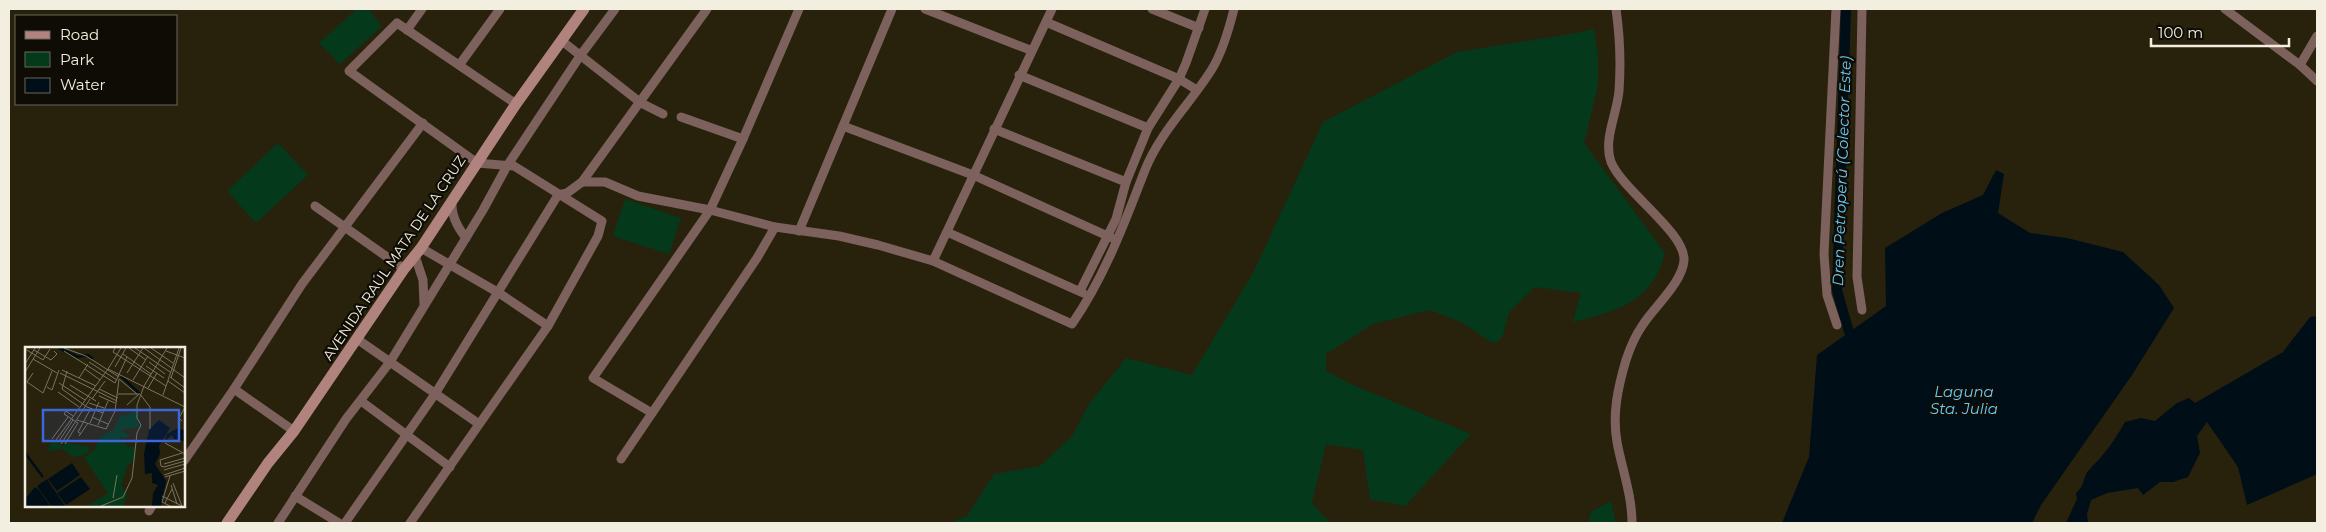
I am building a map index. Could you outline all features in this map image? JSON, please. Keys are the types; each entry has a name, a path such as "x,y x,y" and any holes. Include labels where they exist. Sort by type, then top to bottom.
{"street":[{"path":"407,30 422,9"},
{"path":"460,64 500,9"},
{"name":"AVENIDA RAÚL MATA DE LA CRUZ","path":"227,523 268,463 294,430 404,269 418,252 516,104 584,9"},
{"path":"278,523 346,419 390,362 466,238 507,166 580,56 615,9"},
{"path":"345,523 435,394 499,294 558,195 567,193 582,182 641,103 707,9"},
{"path":"652,413 594,378 710,210 799,9"},
{"path":"799,231 892,9"},
{"path":"925,9 1030,50"},
{"path":"933,261 1030,50 1052,9"},
{"path":"1152,9 1199,28"},
{"path":"1080,291 1116,219 1126,182 1148,128 1179,79 1205,9"},
{"path":"582,182 605,182 638,196 710,210 775,227 839,236 878,245 933,261 1072,324 1090,296 1119,241 1146,170 1170,127 1212,68 1229,30 1234,9"},
{"path":"1616,9 1621,52 1619,94 1608,148 1611,161 1646,205 1681,244 1684,259 1683,267 1677,279 1635,338 1616,399 1617,442 1631,502 1632,523"},
{"path":"1836,9 1824,254 1827,295 1837,325"},
{"path":"1862,9 1857,277 1862,310"},
{"path":"2225,9 2300,65 2317,81"},
{"path":"1046,22 1179,79 1197,90"},
{"path":"410,523 548,326 598,236 602,221 514,166 477,163 349,70 397,23 460,64 516,104"},
{"path":"2300,65 2317,36"},
{"path":"562,41 641,103 663,114"},
{"path":"1019,75 1148,128"},
{"path":"682,117 743,139"},
{"path":"185,460 234,389 302,284 424,123"},
{"path":"843,126 973,175 1119,241"},
{"path":"994,129 1126,182"},
{"path":"452,200 453,214 458,228 466,238"},
{"path":"315,206 404,269"},
{"path":"621,459 757,258 775,227"},
{"path":"947,232 1090,296"},
{"path":"418,252 449,265 499,294 548,326"},
{"path":"418,252 425,296 423,307"},
{"path":"357,339 479,424"},
{"path":"234,389 294,430"},
{"path":"361,401 450,467"},
{"path":"295,496 339,523"}],"green space":[{"path":"357,9 368,9 382,26 340,64 319,43"},
{"path":"1594,29 1598,55 1598,85 1584,143 1665,253 1659,270 1652,283 1631,302 1604,313 1573,322 1581,293 1535,287 1509,312 1503,335 1497,343 1489,341 1463,323 1430,310 1373,324 1326,354 1326,371 1353,385 1471,434 1405,506 1370,499 1363,450 1326,444 1312,503 1330,523 949,523 967,516 994,474 1040,466 1072,436 1089,404 1126,358 1192,375 1254,271 1323,122 1457,52"},
{"path":"278,143 308,175 256,223 227,191"},
{"path":"625,199 681,218 669,254 613,236"},
{"path":"1611,501 1616,523 1588,523 1591,512"}],"water":[{"name":"Laguna Sta. Julia","path":"1996,170 2004,174 1998,213 2030,233 2067,238 2123,252 2159,285 2174,308 2132,375 2041,505 2032,523 1782,523 1809,457 1817,355 1886,306 1885,248 1942,213 1983,195"},
{"path":"2317,316 2317,477 2315,475 2247,505 2238,467 2207,422 2197,436 2200,453 2188,477 2173,482 2160,482 2143,495 2138,488 2107,493 2091,500 2087,514 2088,523 2066,523 2077,499 2076,493 2087,473 2109,447 2125,422 2141,418 2155,421 2177,403 2189,398 2195,403 2283,352 2310,317"}],"waterway":[{"name":"Dren Petroperú (Colector Este)","path":"1846,9 1837,290 1849,332"}]}
